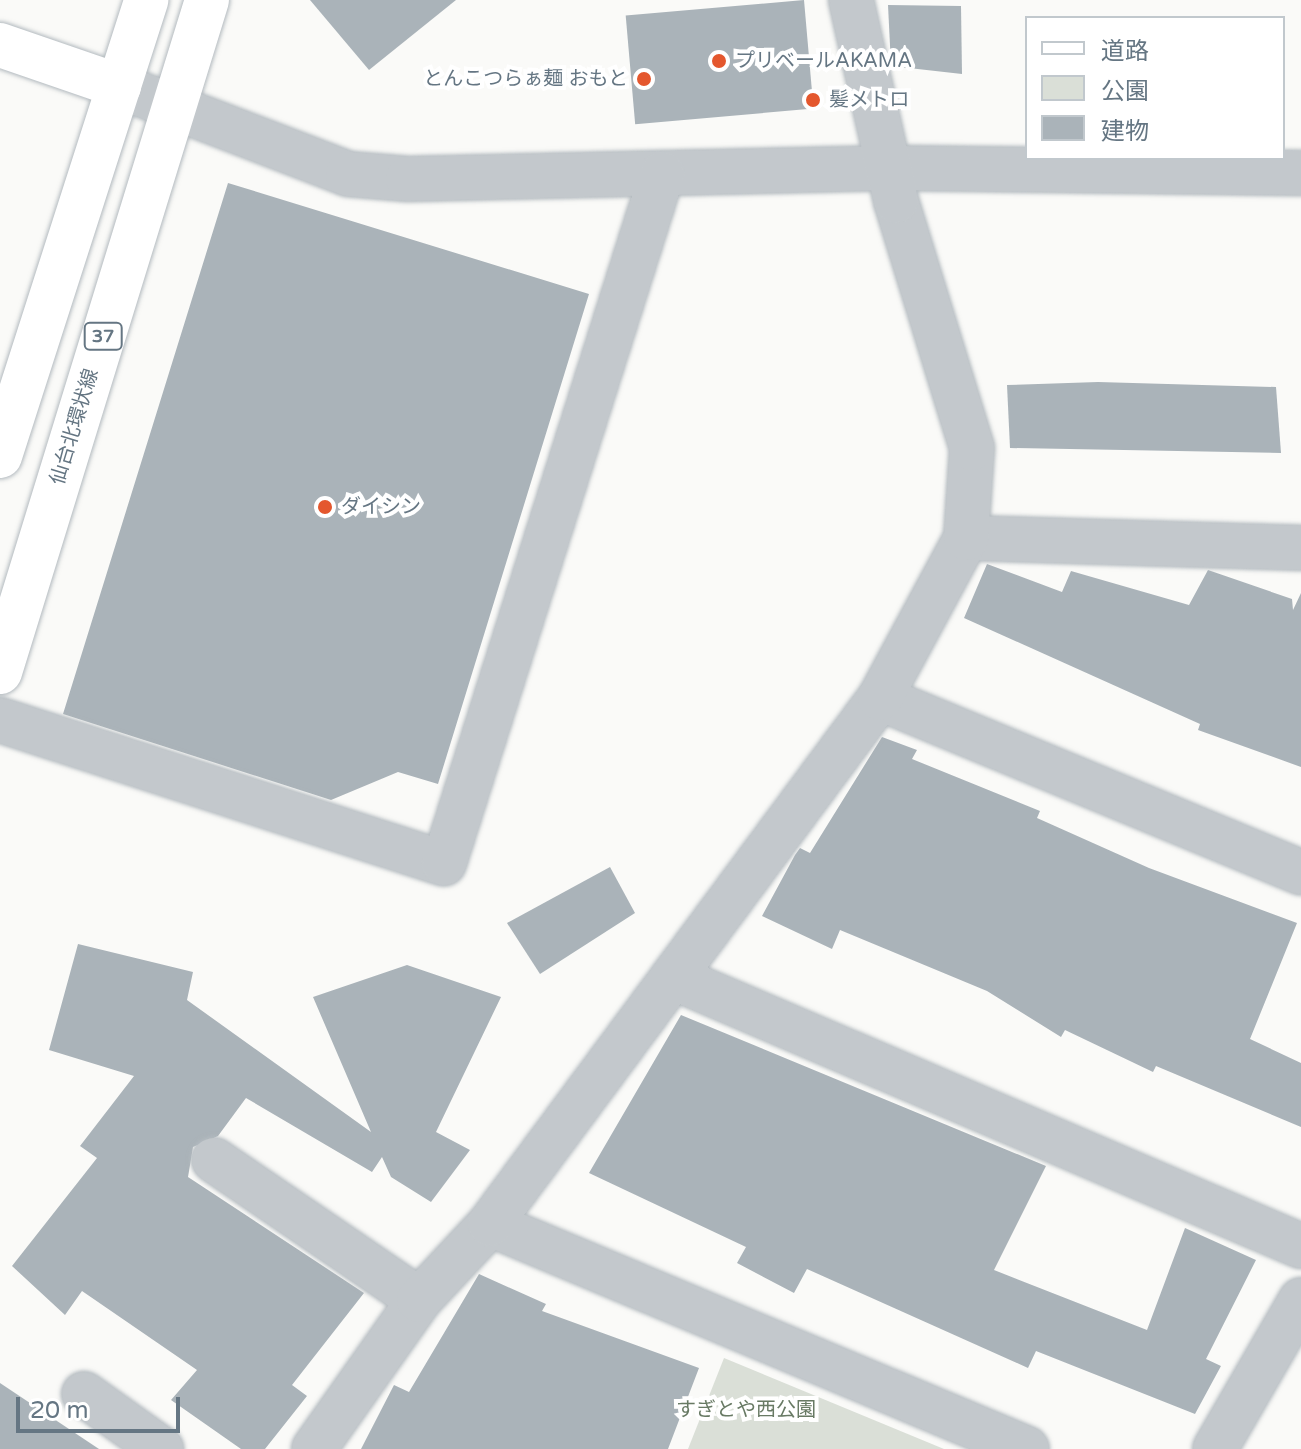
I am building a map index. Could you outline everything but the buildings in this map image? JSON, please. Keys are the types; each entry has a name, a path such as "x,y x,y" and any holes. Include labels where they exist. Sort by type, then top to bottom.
{"main road":[{"path":"0,456 146,0"},
{"name":"仙台北環状線","path":"0,672 207,0"},
{"path":"0,45 119,86"}],"street":[{"path":"314,1449 419,1300 490,1224 880,698 966,538 972,448 890,168 851,0"},
{"path":"119,86 348,174 662,174 890,168 1301,173"},
{"path":"0,720 444,863 662,174"},
{"path":"966,538 1301,548"},
{"path":"880,698 1301,872"},
{"path":"675,978 1301,1246"},
{"path":"214,1160 419,1300"},
{"path":"490,1224 1027,1449"},
{"path":"1215,1449 1301,1300"},
{"path":"84,1394 161,1449"}],"green space":[{"name":"すぎとや西公園","path":"724,1358 944,1449 688,1449"}],"place":[{"name":"プリベールAKAMA","path":"719,61"},
{"name":"とんこつらぁ麺 おもと","path":"644,79"},
{"name":"髪メトロ","path":"813,100"},
{"name":"ダイシン","path":"325,507"}]}
